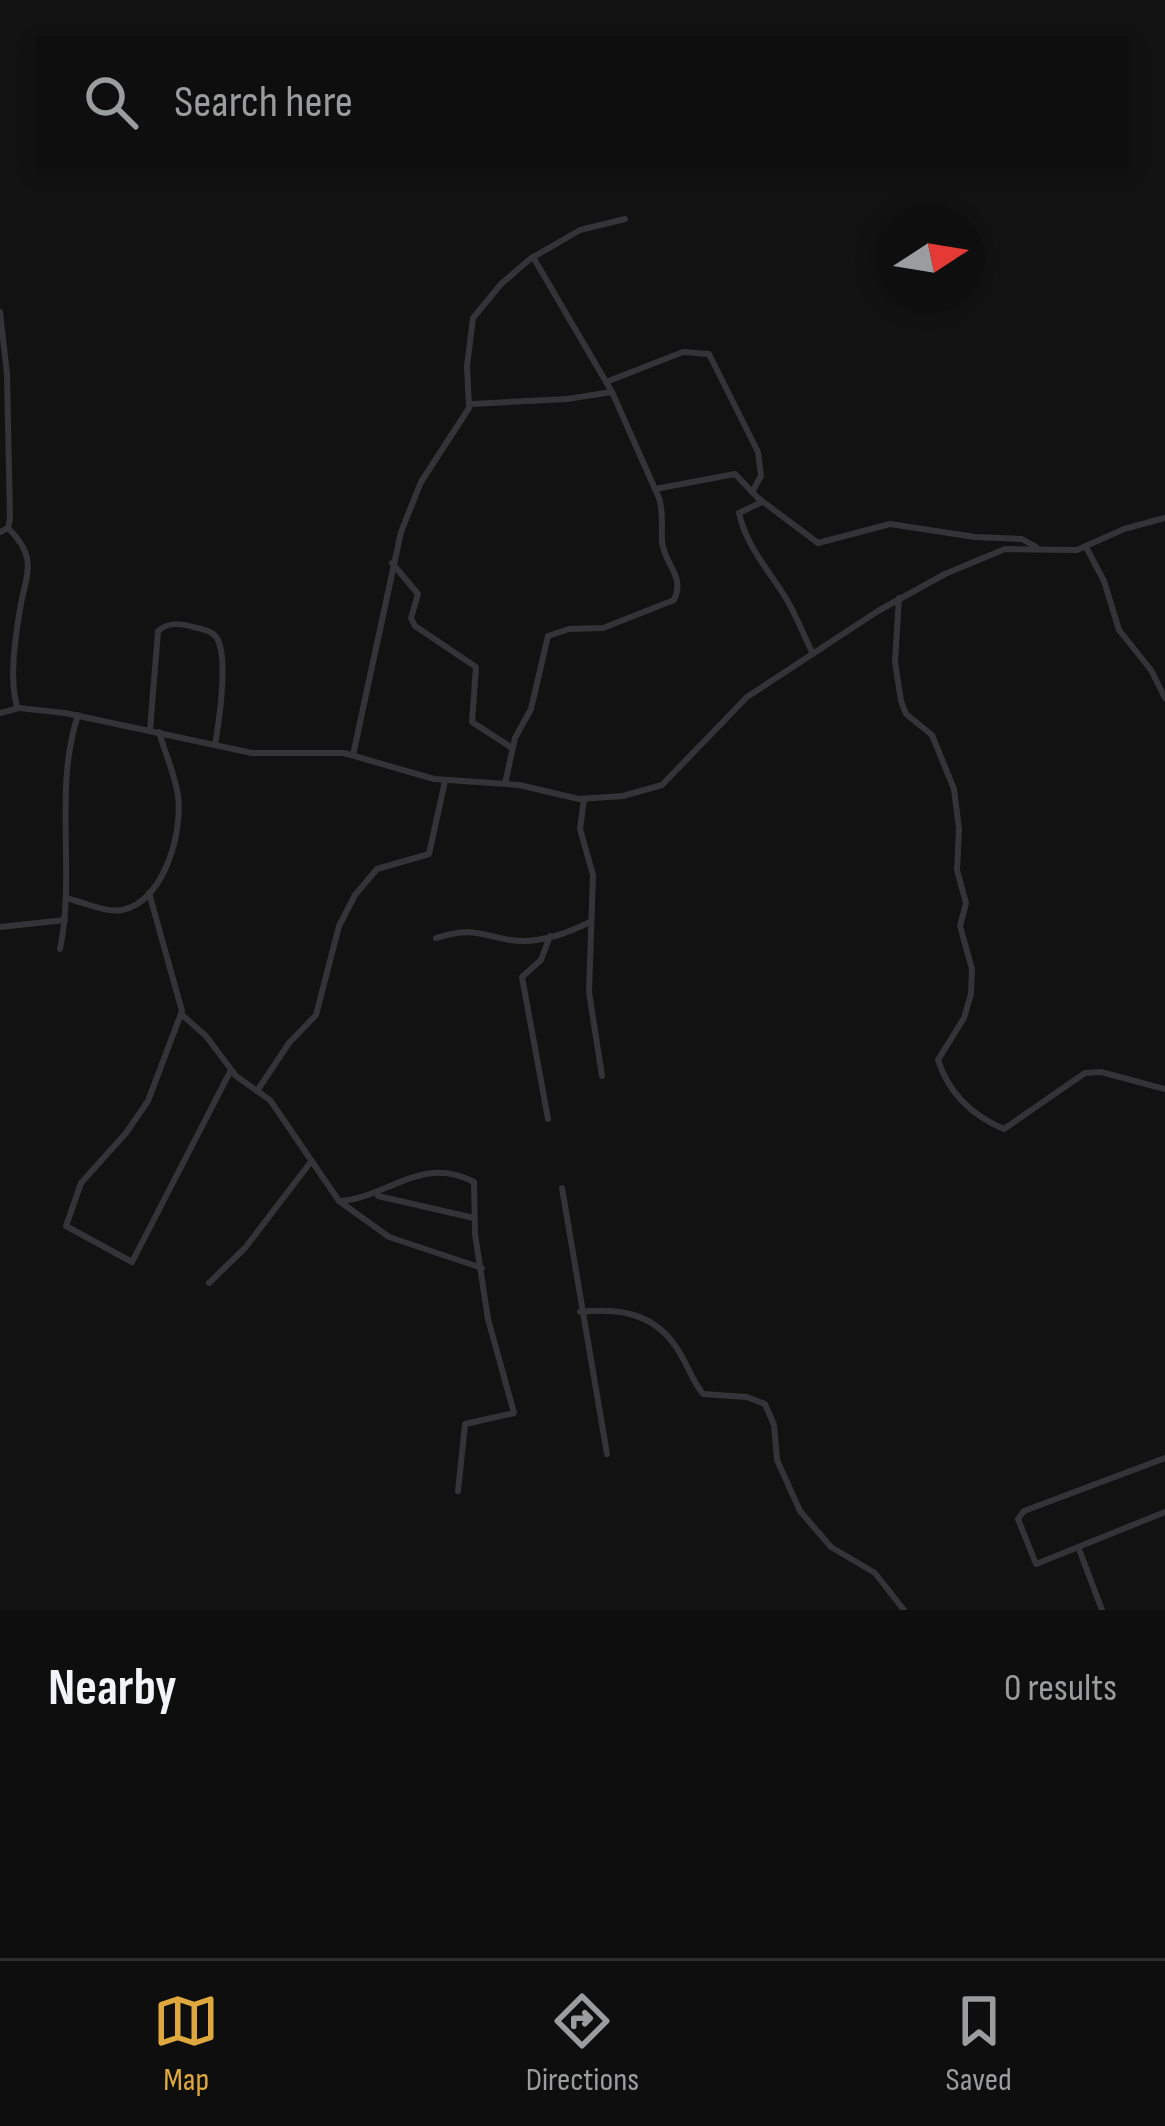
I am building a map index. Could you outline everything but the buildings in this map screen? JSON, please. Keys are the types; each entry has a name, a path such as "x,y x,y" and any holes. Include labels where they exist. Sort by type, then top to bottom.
{"street":[{"path":"353,755 383,626 392,563 421,482 467,418 467,354 473,318 501,284 533,257 580,230 625,219"},
{"path":"505,784 512,748 531,710 548,636 569,629 603,628 677,597 676,571 663,548 664,515 655,489 612,392 533,257"},
{"path":"0,312 8,387 4,530 24,549 29,572 20,605 12,680 17,708"},
{"path":"606,382 683,352 709,354 758,452 761,476 752,492"},
{"path":"470,404 612,392"},
{"path":"655,489 729,473 741,477 762,502 818,544 890,524 976,538 1022,539 1036,547"},
{"path":"762,502 740,512 745,533 813,654"},
{"path":"0,712 17,708 78,715 251,753 353,755 445,781 505,784 584,799 623,796 662,785 747,698 899,598 992,553 1086,547 1124,529 1165,518"},
{"path":"1086,547 1104,581 1119,630 1151,670 1165,698"},
{"path":"392,563 418,594 411,618 415,626 476,667 472,722 512,748"},
{"path":"899,598 895,662 901,701 906,714 932,735 954,788 958,817 957,877 966,902 959,926 972,982 960,1027 938,1060 946,1081 972,1111 1004,1130 1085,1073 1101,1072 1165,1089"},
{"path":"66,898 117,910 134,905 149,893 172,848 178,813 176,786 154,731 158,632 170,624 197,627 213,634 219,643 215,745"},
{"path":"60,949 66,898 66,765 78,715"},
{"path":"256,1091 289,1042 315,1018 339,926 355,896 378,868 429,854 445,781"},
{"path":"584,799 580,824 592,869 590,992 602,1076"},
{"path":"149,893 181,1014 206,1036 231,1070 270,1100 339,1201 400,1242 482,1268"},
{"path":"0,927 65,920"},
{"path":"436,938 463,930 519,940 550,936 590,922"},
{"path":"548,1119 521,977 542,960 550,936"},
{"path":"181,1014 148,1101 80,1183 66,1226 132,1262 231,1070"},
{"path":"209,1283 245,1248 310,1162"},
{"path":"375,1196 408,1176 423,1173 466,1177 475,1186 474,1218 491,1332 514,1413 465,1424 458,1491"},
{"path":"562,1188 607,1454"},
{"path":"339,1201 375,1196 474,1218"},
{"path":"580,1312 630,1312 675,1344 703,1394 748,1396 765,1404 777,1460 800,1511 831,1547 875,1573 904,1610"},
{"path":"1165,1458 1018,1516 1034,1564 1165,1512"},
{"path":"1079,1549 1102,1610"}]}
